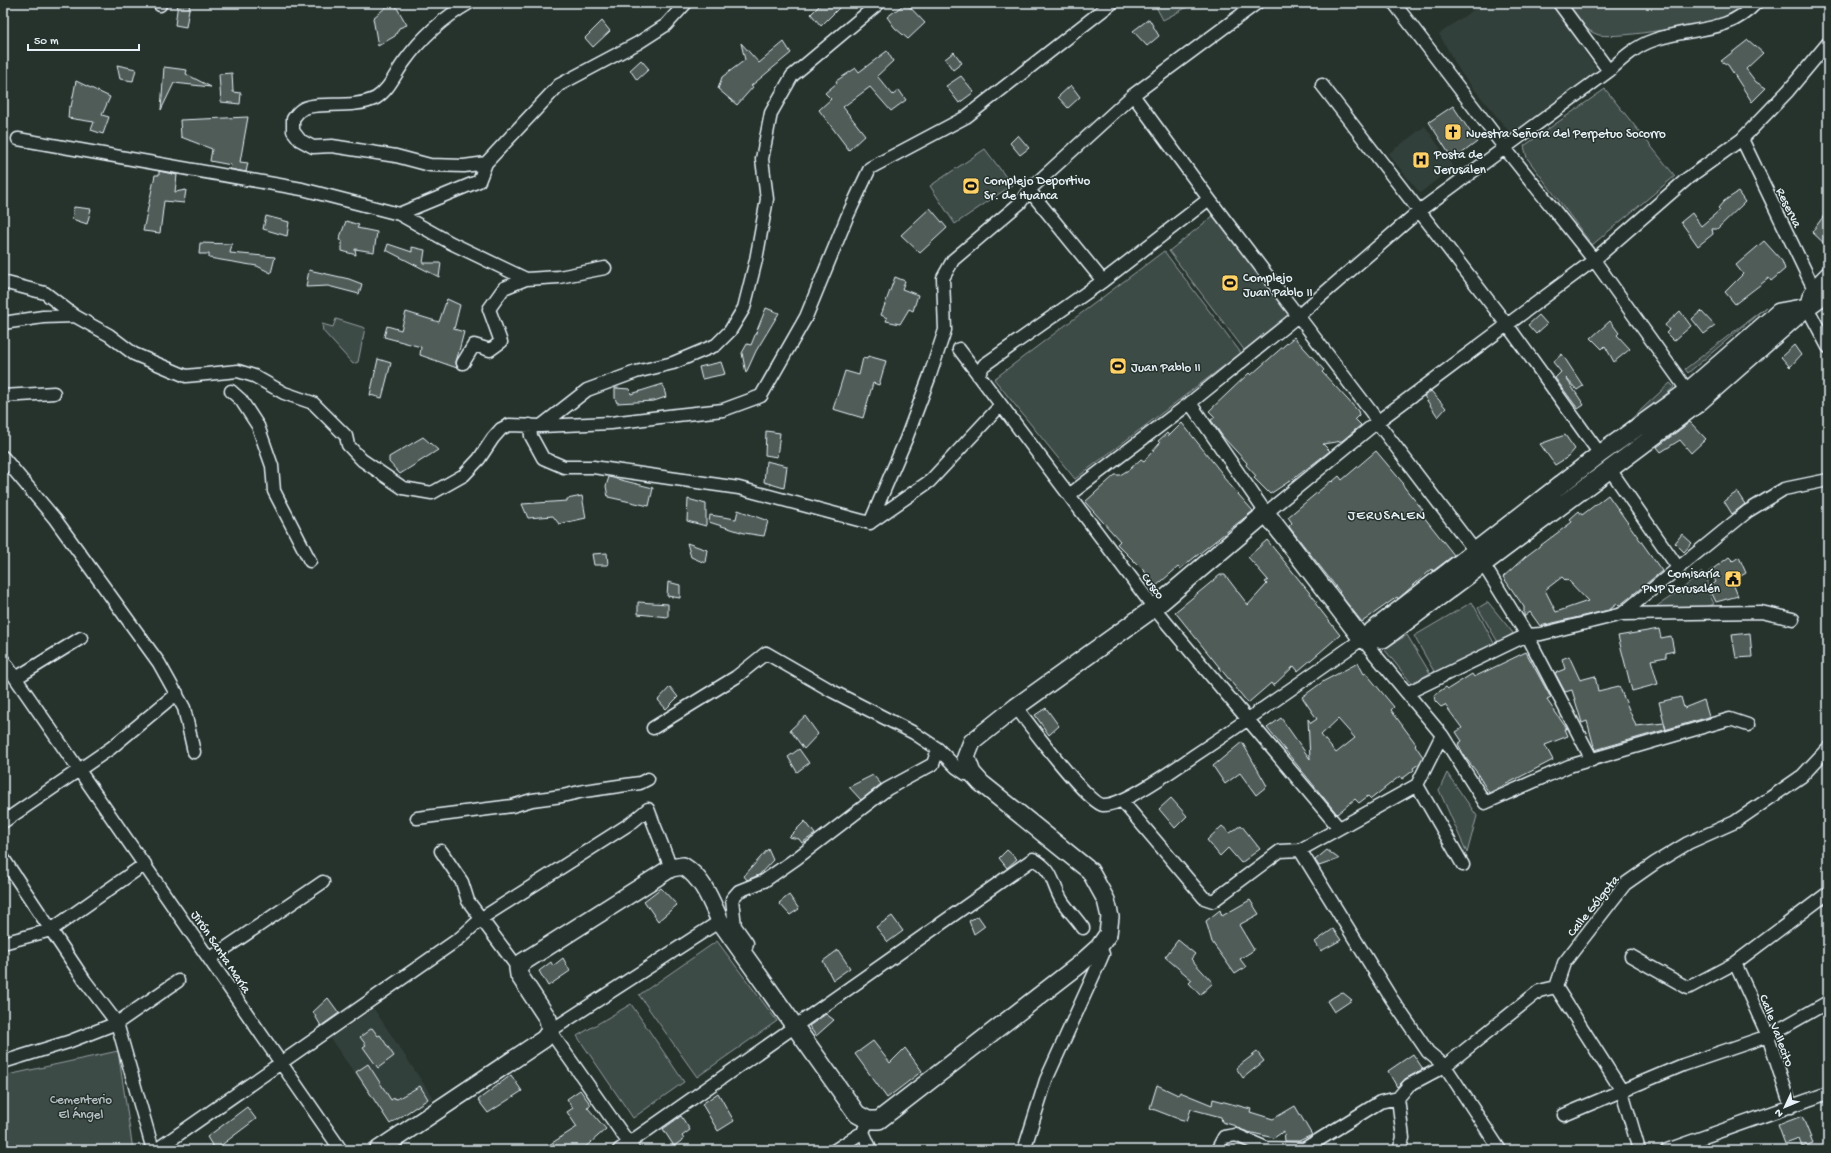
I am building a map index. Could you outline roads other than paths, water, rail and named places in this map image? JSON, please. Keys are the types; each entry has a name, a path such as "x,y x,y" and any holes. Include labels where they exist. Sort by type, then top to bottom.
{"street":[{"path":"469,3 442,20 422,39 403,62 383,94 363,104 347,106 314,106 301,109 293,119 293,131 300,140 313,147 332,146 396,156 430,165 464,166 486,163"},
{"path":"399,214 479,181 486,163 559,85 638,43 666,25 686,3"},
{"path":"534,429 587,390 636,372 673,363 716,345 730,331 744,308 756,260 767,199 762,159 771,113 792,76 880,3"},
{"path":"3,282 46,293 75,316 109,335 134,354 186,376 238,371 254,376 284,393 313,403 346,436 348,445 362,460 403,488 432,493 464,475 479,459 493,438 501,429 508,425 534,429 611,423 723,410 761,396 806,317 847,217 870,168 966,117 1112,3"},
{"path":"870,523 906,439 945,330 943,278 953,260 1020,202 1029,190 1134,95 1257,3"},
{"path":"1394,3 1504,147 1594,260 1692,397"},
{"path":"1559,3 1609,71"},
{"path":"1069,495 1190,403 1299,315 1419,211 1609,71 1630,52 1654,40 1686,31 1727,24 1739,18 1756,3"},
{"path":"836,1150 865,1126 879,1120 1099,947 1108,934 1110,917 1106,900 1090,871 981,783 972,773 966,757 972,742 1016,707 1154,608 1266,513 1377,422 1508,326 1594,260 1688,178 1742,139 1788,91 1828,43"},
{"path":"1322,85 1508,326 1605,461 1679,569"},
{"path":"1134,95 1209,199 1299,315 1479,558 1527,635 1592,760"},
{"path":"18,139 302,189 399,214 452,243 526,280"},
{"name":"Reserva","path":"1742,139 1821,290"},
{"path":"1029,190 1103,281"},
{"path":"978,375 984,365 1103,281 1209,199"},
{"path":"463,363 474,345 490,350 501,342 489,309 504,288 526,280 560,277 605,268"},
{"path":"1016,707 1079,786 1094,802 1103,805 1122,801 1249,719 1362,639 1383,639 1479,558 1605,461 1692,397 1779,312 1807,307 1821,290 1828,272"},
{"path":"1807,307 1828,347"},
{"path":"3,323 43,317 75,316"},
{"name":"Cusco","path":"959,349 1154,608 1249,719 1339,828"},
{"path":"231,391 241,400 258,426 272,466 274,491 310,561"},
{"path":"3,396 54,393"},
{"path":"1190,403 1266,513 1362,639 1442,735 1485,803 1569,766 1730,719 1748,725"},
{"path":"870,523 930,481 1001,405"},
{"path":"534,429 543,458 564,467 593,467 739,488 826,510 870,523"},
{"path":"3,457 55,519 159,663 184,708 194,752"},
{"path":"1622,614 1679,569 1748,511 1784,489 1828,480"},
{"path":"1407,694 1527,635 1541,634 1622,614 1761,612 1793,619"},
{"path":"16,678 81,638"},
{"path":"653,728 736,677 766,653 914,733 938,749 956,767 966,774 972,773"},
{"name":"Jirón Santa María","path":"3,660 78,770 211,958 342,1150"},
{"path":"3,822 111,748 177,693"},
{"path":"1122,801 1190,884 1204,898 1213,901 1280,851 1300,850 1417,785 1442,735"},
{"name":"Calle Gólgota","path":"1556,987 1564,963 1625,884 1655,863 1688,843 1734,822 1802,776 1828,748"},
{"path":"741,951 746,947 747,943 735,926 732,899 739,891 764,881 887,790 933,764 938,749"},
{"path":"417,818 512,806 532,800 640,783 648,779"},
{"path":"1417,785 1463,865"},
{"path":"156,1150 282,1064 460,938 482,918 631,823 648,809 671,868"},
{"path":"1300,850 1391,998 1428,1052 1445,1066 1500,1150"},
{"path":"441,851 462,882 468,901 518,968 519,975 548,1019 550,1031 627,1148 1033,859 1041,863 1053,878 1062,900 1083,928"},
{"path":"3,858 85,982 118,1023 153,1150"},
{"path":"3,943 51,930 145,864"},
{"path":"518,968 523,962 671,868 683,866 692,872 707,893 720,921 865,1126 871,1150"},
{"path":"211,958 323,882"},
{"path":"1631,956 1688,988 1735,963 1828,893"},
{"path":"378,1150 544,1039 550,1031 720,921"},
{"path":"1024,1150 1046,1080 1103,954 1099,947"},
{"name":"Calle Vallecito","path":"1735,963 1768,1036 1791,1107"},
{"path":"3,1062 68,1042 118,1023 178,981"},
{"path":"1217,1150 1224,1137 1236,1135 1266,1148 1304,1149 1380,1102 1398,1098 1410,1085 1445,1066 1539,991 1556,987 1622,1091 1639,1150"},
{"path":"1564,1115 1683,1065 1768,1036 1828,1002"},
{"path":"1667,1150 1828,1093"},
{"path":"1398,1098 1403,1138 1399,1150"}],"place":[{"name":"Nuestra Señora del Perpetuo Socorro","path":"1453,132"},
{"name":"Posta de Jerusalen","path":"1421,160"},
{"name":"Complejo Deportivo Sr. de Huanca","path":"971,186"},
{"name":"Complejo Juan Pablo II","path":"1230,283"},
{"name":"Juan Pablo II","path":"1118,366"},
{"name":"Comisaría PNP Jerusalén","path":"1733,579"}],"district":[{"name":"JERUSALEN","path":"1387,514"}],"park label":[{"name":"Cementerio El Ángel","path":"81,1106"}]}
